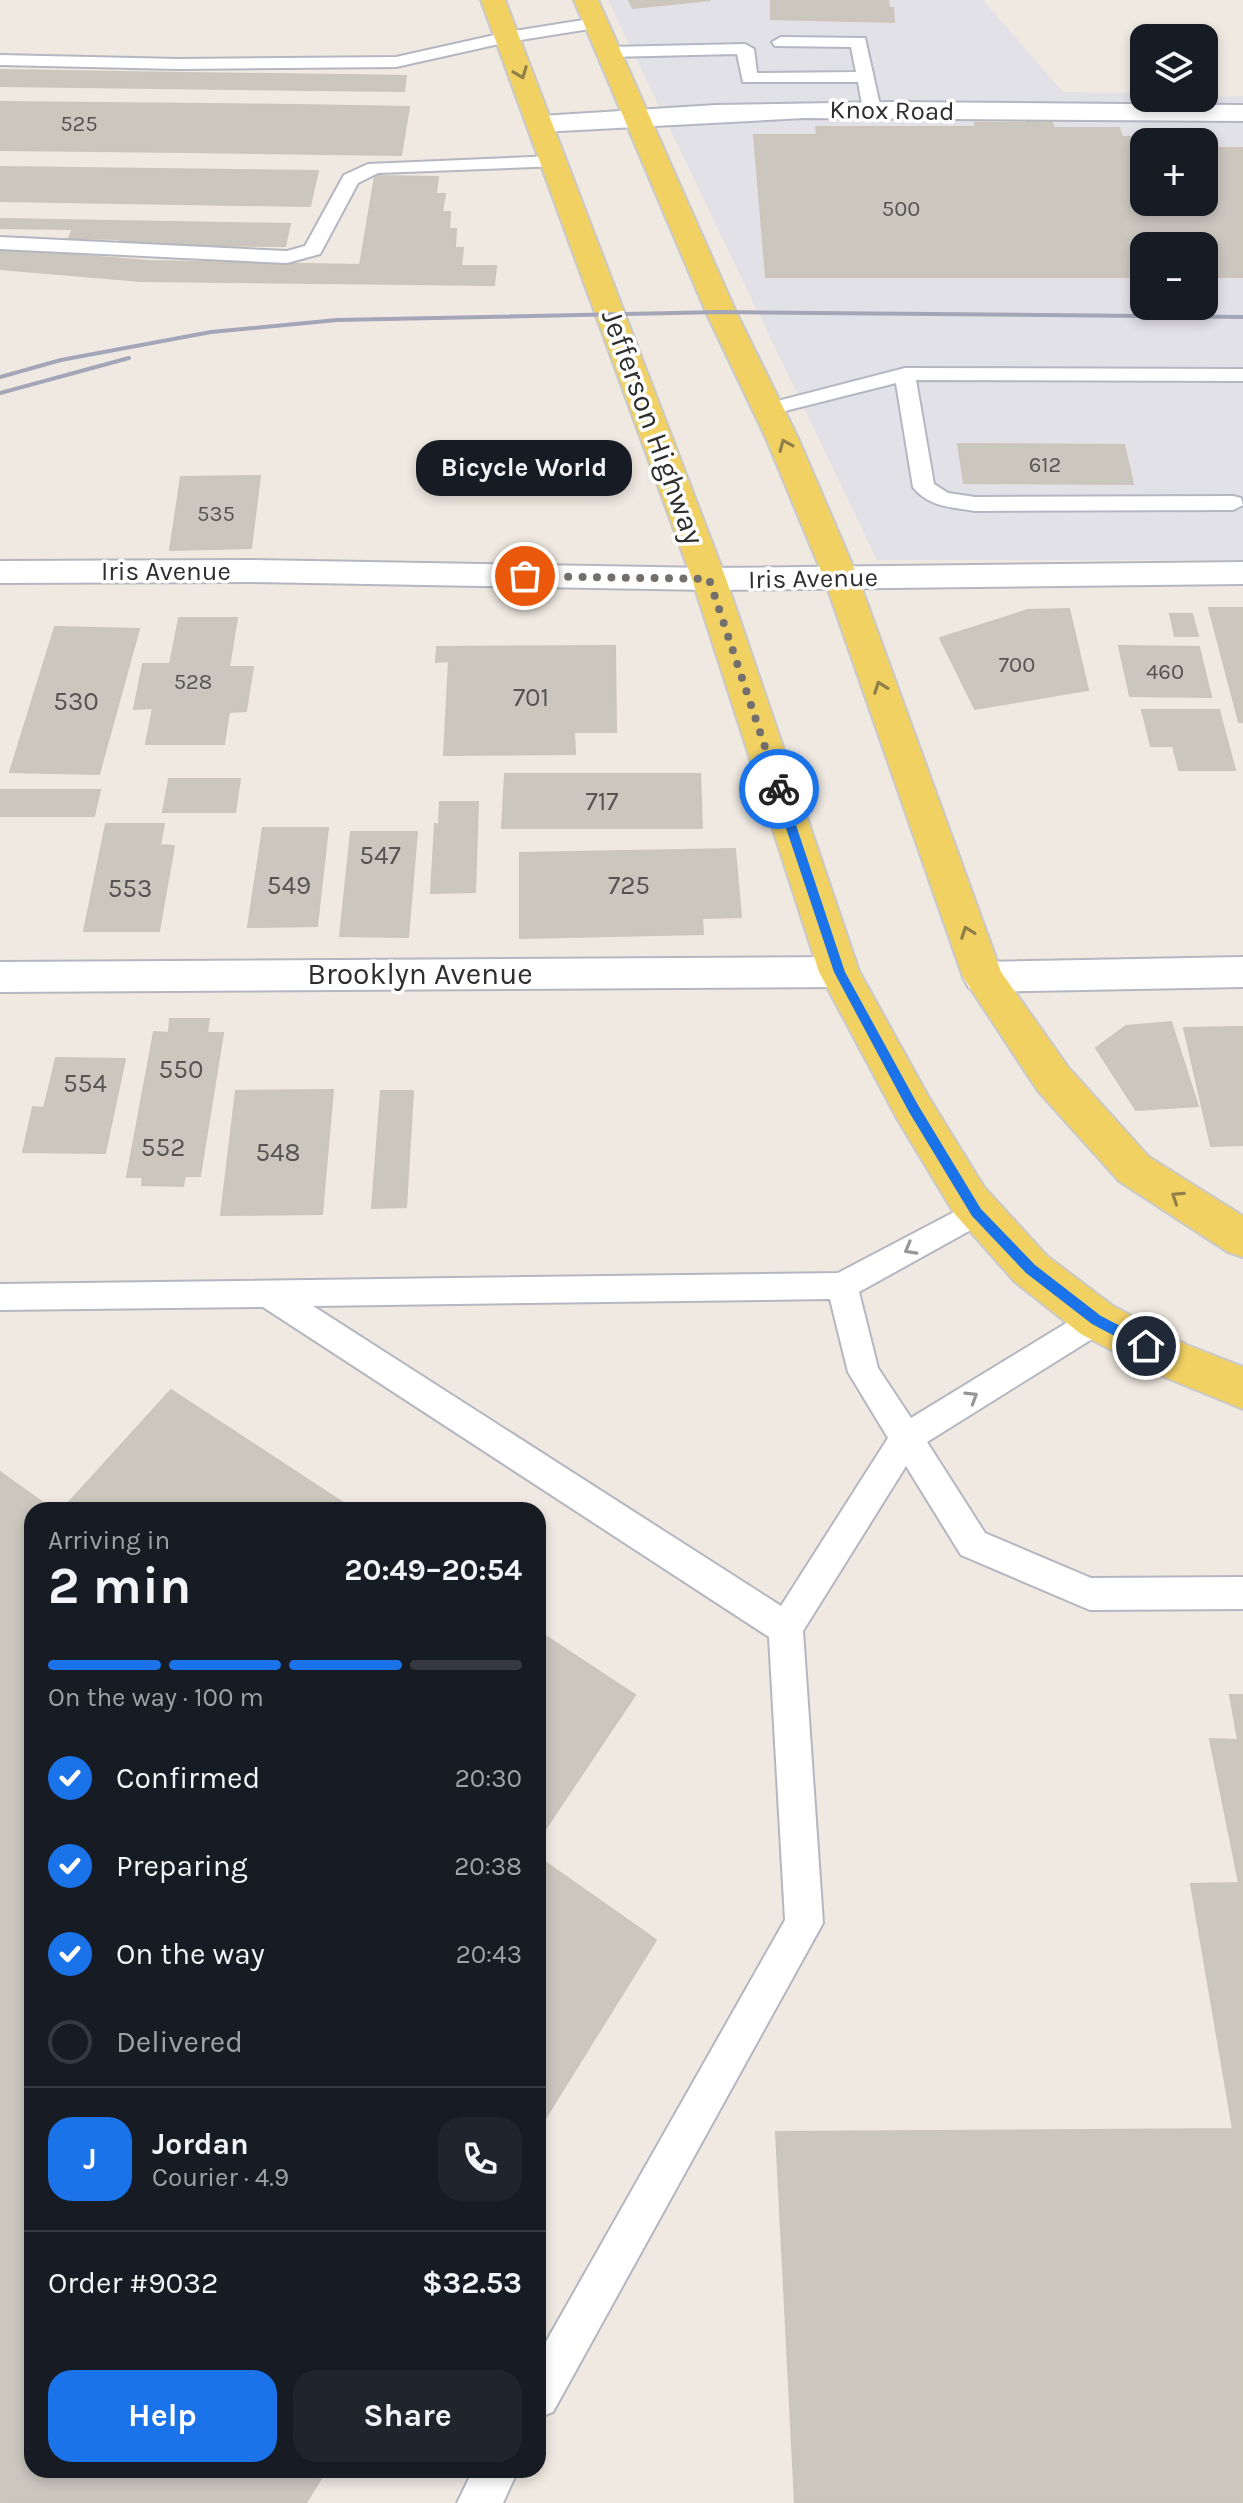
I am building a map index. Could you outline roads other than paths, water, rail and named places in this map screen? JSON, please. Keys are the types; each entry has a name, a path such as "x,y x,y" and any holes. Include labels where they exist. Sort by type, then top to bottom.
{"main road":[{"name":"Jefferson Highway","path":"493,0 709,579 839,972 913,1108 977,1212 1031,1269 1097,1320 1171,1359 1243,1388"},
{"path":"597,25 721,312 769,409 841,578 983,977 1053,1079 1134,1169 1243,1239"}],"street":[{"name":"Knox Road","path":"541,124 638,115 794,109 1243,113"},
{"name":"Iris Avenue","path":"0,572 249,571 709,579 1243,573"},
{"name":"Brooklyn Avenue","path":"0,977 839,972"},
{"path":"983,977 1243,972"}],"lane":[{"path":"0,60 179,64 396,62 508,37 597,25 745,49 749,78 866,77"},
{"path":"781,42 859,42 872,110"},
{"path":"0,243 287,257 313,250 351,179 375,168 554,162"},
{"path":"905,374 924,487 942,499 975,504 1233,503"},
{"path":"769,409 905,374 1243,375"},
{"path":"0,1297 842,1286 977,1212"},
{"path":"842,1286 864,1372 973,1544 1090,1594 1243,1593"},
{"path":"269,1294 786,1628"},
{"path":"546,2383 804,1923 786,1628 906,1438 1097,1320"},
{"path":"479,2503 493,2478"}],"railway":[{"path":"0,377 61,360 211,332 337,320 721,312 1243,317"},
{"path":"0,393 129,358"}],"place":[{"name":"Bicycle World","path":"525,576"}]}
